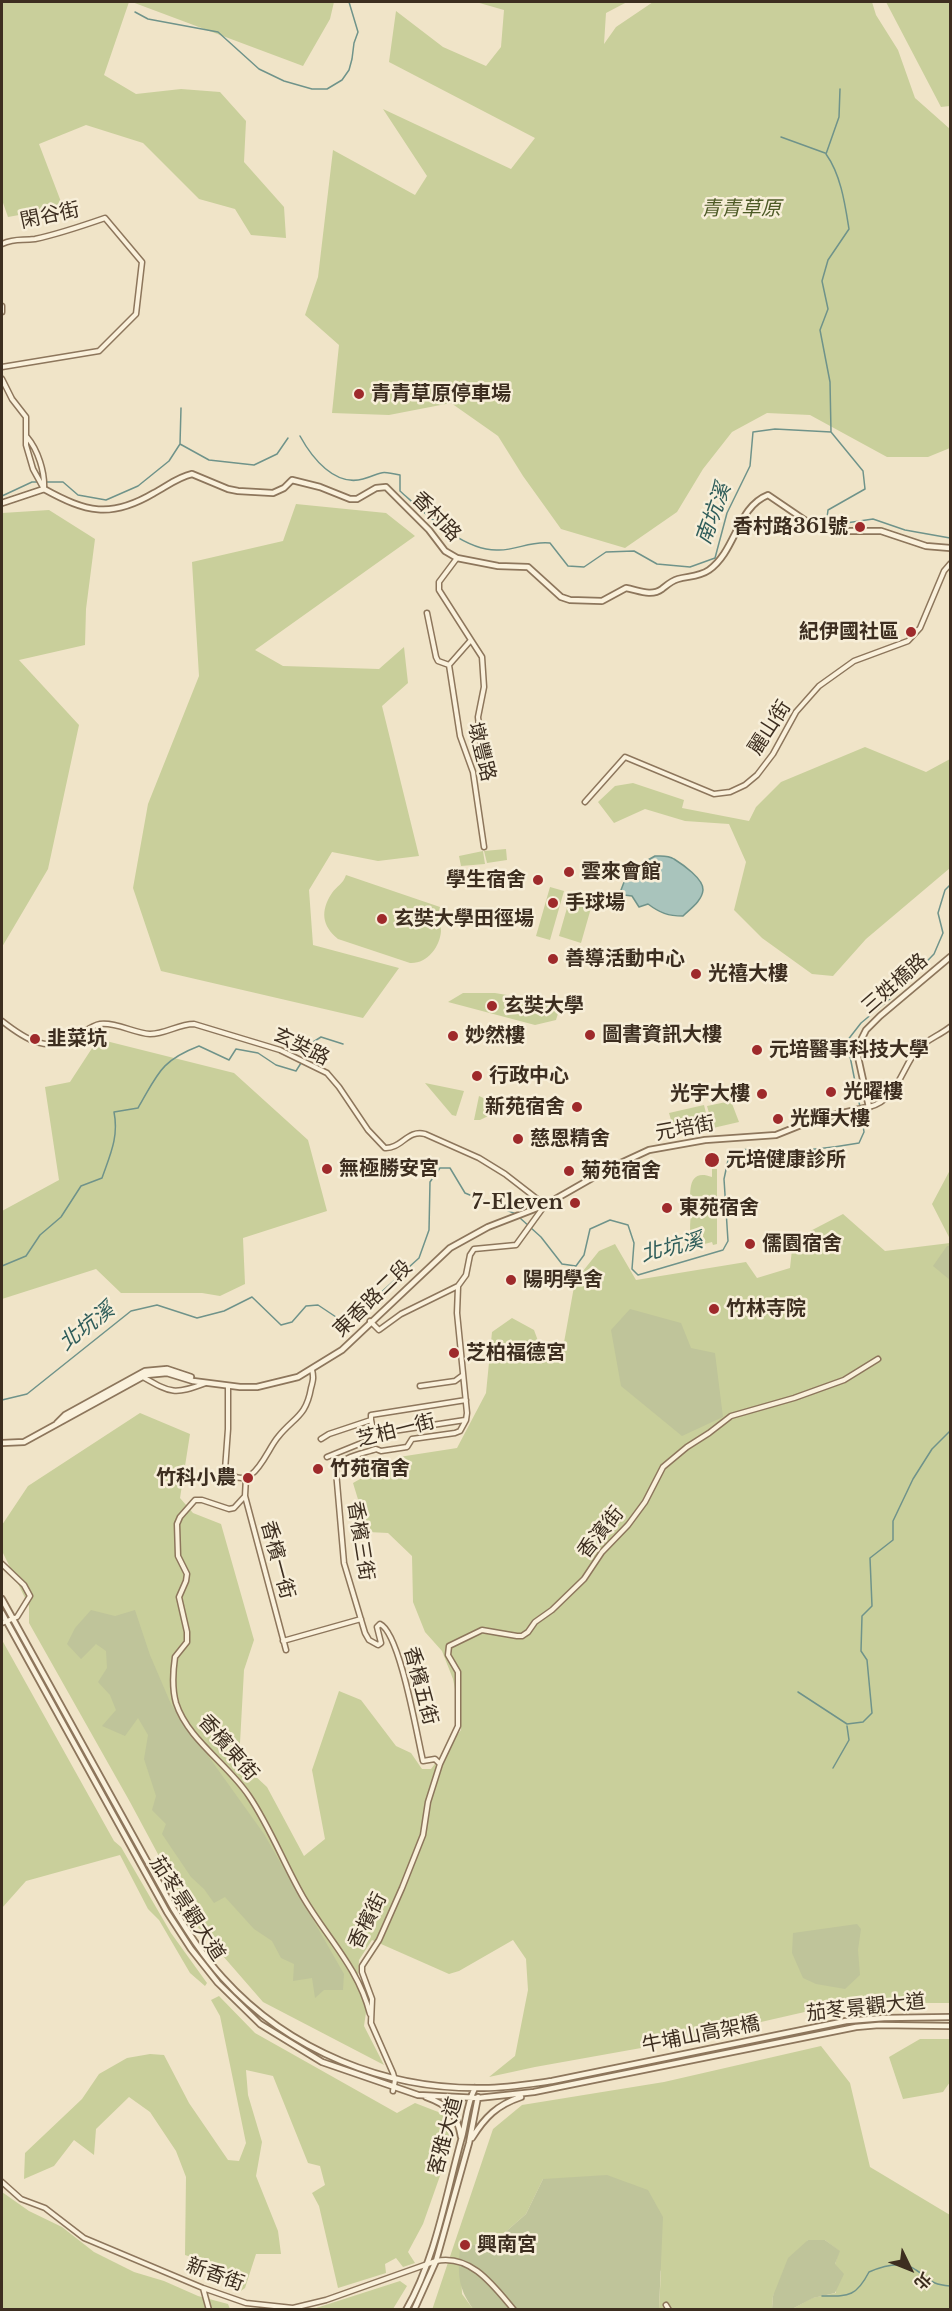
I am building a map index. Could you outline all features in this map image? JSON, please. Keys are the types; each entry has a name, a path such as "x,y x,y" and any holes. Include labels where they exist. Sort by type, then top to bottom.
{"street":[{"name":"閑谷街","path":"2,244 16,239 31,240 73,230 105,218 142,262 136,314 99,351 2,367"},
{"path":"2,306 2,312"},
{"path":"2,380 12,399 26,417 26,445 42,485"},
{"path":"2,503 42,485 45,478 32,443 27,437"},
{"name":"香村路","path":"42,485 76,506 96,511 116,509 129,504 192,474 238,491 273,493 284,489 292,480 320,487 350,499 357,499 376,488 386,487 429,530 445,551 457,558 481,563 528,567 561,597 597,602 626,588 646,593 654,592 675,579 696,576 709,570 723,557 756,500 768,495 815,527 831,531 881,531 927,546 951,548"},
{"name":"墩豐路","path":"457,558 439,582 438,590 482,657 484,687 478,717 482,754"},
{"name":"麗山街","path":"585,802 625,757 714,794 730,792 745,785 757,775 772,754 787,725 819,686 854,661 908,641 920,628 944,572 951,564"},
{"name":"墩豐路","path":"427,613 436,657 438,661 449,665 460,736 472,772 484,847"},
{"path":"449,665 471,640"},
{"name":"三姓橋路","path":"867,1107 858,1057 859,1044 866,1030 951,957"},
{"name":"玄奘路","path":"2,1021 19,1036 42,1044 55,1045 68,1042 101,1024 151,1034 161,1033 183,1024 194,1024 280,1050 327,1073 368,1130 385,1148 393,1147 411,1134 418,1132 425,1134 479,1158 505,1174 545,1205"},
{"path":"867,1107 884,1100 926,1041 951,1028"},
{"name":"元培街","path":"458,1286 466,1275 470,1255 474,1249 516,1245 545,1205 608,1169 649,1150 714,1138 776,1135 816,1119 867,1107"},
{"name":"東香路二段","path":"228,1387 257,1387 275,1384 312,1370 333,1357 450,1248 468,1236 545,1205"},
{"path":"327,1457 374,1436 466,1420 457,1313 458,1286 400,1314 379,1330 370,1321"},
{"name":"香濱街","path":"440,1764 458,1726 458,1672 448,1655 449,1646 482,1630 517,1636 528,1632 535,1622 552,1610 584,1579 602,1552 628,1525 645,1502 663,1467 687,1446 731,1416 794,1398 844,1380 878,1359"},
{"path":"55,1425 65,1415 145,1371 167,1369 206,1383"},
{"path":"2,1443 24,1442 143,1377 167,1373 228,1387 225,1470 237,1477 246,1477 258,1469 279,1435 306,1408 314,1376 312,1370"},
{"path":"420,1386 455,1381 463,1375"},
{"path":"143,1377 170,1391 182,1391 206,1383"},
{"path":"376,1449 371,1416 466,1400"},
{"path":"321,1439 329,1434 371,1420"},
{"name":"芝柏一街","path":"337,1466 343,1460 376,1449 381,1451 407,1447 412,1439 455,1433 460,1431 466,1420"},
{"name":"香檳三街","path":"337,1466 336,1480 344,1563 361,1619"},
{"name":"香檳一街","path":"246,1477 245,1496 285,1650"},
{"name":"香檳東街","path":"245,1496 234,1508 229,1509 195,1500 183,1510 177,1524 178,1556 187,1574 179,1597 187,1642 175,1657 175,1701 182,1717 195,1734 227,1768 257,1808 303,1896 320,1924 341,1950 344,1962 352,1969 364,1996 371,2023"},
{"path":"2,1564 29,1592 28,1600 17,1617 4,1622"},
{"name":"茄苳景觀大道","path":"2,1599 172,1908 196,1946 223,1978 264,2017 303,2043 367,2072 395,2080 475,2088 504,2087 623,2066"},
{"name":"茄苳景觀大道","path":"2,1613 4,1622 166,1912 218,1983 260,2024 322,2062 393,2089 418,2094 478,2098 534,2092 625,2073"},
{"path":"283,1641 361,1619"},
{"name":"香檳五街","path":"361,1619 369,1640 381,1643 376,1627 380,1624 384,1626 398,1651 423,1761 435,1759 440,1764"},
{"name":"香檳街","path":"395,2080 371,2023 372,1999 362,1966 379,1940 423,1834 428,1802 440,1764"},
{"name":"茄苳景觀大道","path":"785,2033 846,2021 894,2017 951,2017"},
{"name":"茄苳景觀大道","path":"787,2041 867,2026 951,2026"},
{"name":"牛埔山高架橋","path":"623,2066 785,2033"},
{"name":"牛埔山高架橋","path":"625,2073 787,2041"},
{"path":"393,2089 395,2080"},
{"name":"客雅大道","path":"406,2310 426,2265 461,2140 470,2097 475,2088"},
{"name":"客雅大道","path":"414,2310 435,2261 469,2143 478,2098 475,2088"},
{"path":"469,2143 490,2112 511,2100 534,2092"},
{"path":"418,2094 441,2103 454,2113 461,2140"},
{"name":"新香街","path":"2,2182 21,2199 45,2208 84,2238 203,2288 246,2303 293,2308 326,2300 435,2261"},
{"path":"435,2261 451,2259 472,2266 485,2277 514,2310"},
{"path":"203,2288 209,2310"}],"green space":[{"path":"2,2 129,2 104,75 136,94 181,89 220,92 246,121 244,162 284,207 286,238 251,235 235,209 199,199 143,143 86,125 39,144 63,207 8,217 2,200"},
{"path":"132,2 334,2 330,19 303,66"},
{"name":"青青草原","path":"476,2 627,2 606,13 604,44 616,27 653,2 872,2 876,15 898,50 915,98 950,129 950,448 928,457 887,457 810,415 767,413 732,432 703,469 677,512 625,548 561,529 498,436 451,403 389,415 332,413 339,345 305,315 318,277 333,150 415,195 427,176 383,109 511,169 535,138 389,62 396,11 443,47 486,66 501,47 504,10"},
{"path":"886,2 950,2 950,106 941,107"},
{"path":"296,504 386,513 415,536 255,650 283,666 379,669 404,647 408,683 382,706 419,856 378,861 332,852 309,890 313,945 399,968 363,1018 161,971 133,888 148,804 199,676 192,562 283,541"},
{"path":"49,510 95,539 86,609 85,645 19,660 79,725 48,869 2,947 2,513"},
{"path":"865,747 926,772 950,759 950,868 866,939 833,976 812,974 762,938 734,910 746,862 729,824 685,821 645,809 614,823 598,802 615,786 633,783 684,800 682,808 749,821 756,807 781,782"},
{"path":"506,849 507,860 487,863 484,851"},
{"path":"483,851 485,864 461,866 459,856"},
{"name":"玄奘大學田徑場","path":"346,875 440,907 440,937 432,953 422,961 410,963 338,939 329,929 324,912 332,893"},
{"path":"550,887 564,891 550,940 536,936"},
{"path":"571,894 593,901 581,943 559,936"},
{"path":"463,993 495,993 561,1004 556,1020 535,1025 448,1002"},
{"path":"98,1039 234,1073 308,1140 327,1211 243,1238 245,1284 220,1296 202,1293 121,1293 96,1269 2,1299 2,1211 59,1180 45,1087 70,1082"},
{"path":"425,1083 464,1091 456,1116 452,1115"},
{"path":"479,1096 505,1108 480,1120 474,1120"},
{"path":"731,1101 739,1122 713,1128 707,1106"},
{"path":"704,1105 709,1125 686,1131 685,1127 674,1130 669,1113"},
{"path":"712,1169 717,1169 717,1244 713,1245 712,1242 701,1245 691,1236 691,1184 698,1176 712,1177"},
{"path":"950,1170 950,1239 932,1204"},
{"path":"843,1214 885,1251 950,1243 950,2003 844,2003 669,2043 489,2077 515,2056 528,1990 526,1959 513,1940 459,1971 449,1974 372,1940 359,1960 358,1978 368,1999 364,2026 384,2065 263,2002 196,1925 29,1623 29,1606 2,1551 2,1525 28,1486 140,1413 190,1434 180,1498 193,1513 221,1524 254,1640 244,1670 239,1761 267,1787 304,1856 325,1839 312,1770 339,1691 361,1700 396,1746 411,1753 422,1769 431,1769 461,1730 453,1679 442,1651 425,1632 413,1602 412,1556 388,1533 368,1532 353,1483 399,1457 457,1448 486,1393 492,1332 512,1318 534,1330 544,1357 563,1348 575,1281 599,1251 615,1244 636,1280 746,1262 757,1278 790,1268 793,1240"},
{"path":"947,1246 950,1246 950,1280 933,1266"},
{"path":"630,1309 681,1323 691,1348 715,1353 723,1417 682,1436 621,1386 611,1330"},
{"path":"91,1610 115,1616 135,1610 150,1655 171,1704 264,1834 344,1974 343,1990 324,1990 315,1998 312,1978 293,1981 294,1964 281,1958 272,1941 254,1929 225,1897 214,1903 191,1877 162,1834 166,1824 152,1810 156,1796 144,1759 148,1735 138,1718 125,1736 102,1726 116,1710 110,1695 98,1682 107,1668 106,1651 96,1644 81,1659 67,1644 75,1628"},
{"path":"2,1640 114,1841 121,1847 171,1933 207,1983 205,1986 190,1973 159,1920 148,1909 120,1855 26,1881 2,1908"},
{"path":"857,1924 861,1929 858,1950 860,1975 845,1989 816,1984 803,1978 792,1953 793,1933"},
{"path":"219,1996 255,2033 397,2113 415,2103 446,2115 453,2139 423,2224 408,2252 415,2263 403,2267 396,2258 385,2264 386,2273 338,2288 319,2206 312,2193 325,2185 320,2166 308,2163 273,2076 246,2070 248,2095 262,2142 256,2176 278,2231 281,2254 256,2254 245,2288 238,2293 222,2273 202,2261 185,2255 186,2177 176,2151 150,2112 129,2097 96,2129 94,2155 74,2140 54,2166 24,2179 25,2153 82,2099 99,2074 127,2058 150,2054 164,2055 189,2103 228,2160 239,2161 246,2143 220,2016 211,2000"},
{"path":"920,2039 950,2039 950,2082 943,2092 903,2099 889,2057"},
{"path":"821,2046 850,2083 870,2167 950,2215 950,2309 774,2309 794,2308 812,2298 836,2293 835,2264 839,2251 825,2240 808,2240 773,2296 772,2309 659,2309 661,2271 543,2179 526,2214 494,2242 460,2247 462,2294 473,2309 432,2310 493,2129 522,2105 664,2082"},
{"path":"607,2175 648,2190 663,2217 659,2309 473,2309 461,2286 460,2247 494,2242 526,2214 543,2179"},
{"path":"2,2192 29,2211 62,2227 94,2252 134,2272 164,2281 198,2296 228,2304 230,2309 2,2309"},
{"path":"808,2240 825,2240 840,2251 835,2264 844,2274 835,2293 813,2298 794,2308 772,2309 773,2296 788,2258"},
{"path":"400,2281 407,2286 393,2309 313,2309"}],"water":[{"path":"655,856 667,856 674,859 700,881 703,890 700,898 683,916 664,913 648,904 639,907 632,896 624,895 621,890 626,877 635,873 639,865"}],"waterway":[{"path":"135,12 148,19 218,32 259,69 284,81 312,89 327,89 342,80 349,70 352,59 358,32 349,2"},
{"path":"831,432 830,382 820,330 828,309 822,281 828,260 849,229 839,180 826,154 839,117 840,89"},
{"path":"781,137 825,153"},
{"path":"180,444 181,408"},
{"name":"南坑溪","path":"300,436 318,461 334,475 343,479 363,479 384,472 400,475 400,491 433,520 472,545 499,550 536,543 550,543 568,566 584,567 606,552 634,551 657,564 690,567 715,558 727,513 750,466 753,432 775,429 831,432 863,471 865,489 828,510 826,526 873,519 905,530 950,538"},
{"name":"南坑溪","path":"44,482 63,482 78,495 106,500 138,486 169,461 180,444 209,460 254,465 277,454 288,438"},
{"name":"南坑溪","path":"2,496 32,482 40,482"},
{"name":"北坑溪","path":"860,1107 847,1041 861,1023 891,998 934,954 943,933 938,913 945,890 950,885"},
{"name":"韭菜坑","path":"303,1059 313,1042 321,1037 343,1044"},
{"name":"韭菜坑","path":"2,1266 26,1256 40,1235 61,1217 81,1186 102,1178 115,1138 114,1112 138,1108 161,1070 176,1057 199,1046 229,1060 236,1049 258,1053 276,1065 296,1071 301,1063"},
{"name":"北坑溪","path":"520,1218 541,1237 562,1264 576,1266 584,1255 590,1229 610,1220 628,1225 634,1243 632,1269 638,1275 723,1250 728,1241 724,1179 730,1151 798,1150 859,1143 864,1132 861,1112"},
{"name":"北坑溪","path":"2,1400 27,1394 131,1311 157,1305 197,1318 224,1311 252,1297 281,1325 292,1322 306,1306 318,1305 336,1317 355,1316 419,1258 429,1230 430,1182 440,1168 450,1168 465,1193 516,1214"},
{"path":"798,1692 847,1724 863,1722 872,1713 867,1660 861,1651 862,1616 872,1606 870,1558 893,1540 893,1521 913,1479 932,1449 950,1431"},
{"path":"833,1768 849,1740 847,1726"},
{"path":"822,2296 839,2296 856,2291 869,2272 893,2265 911,2267 934,2283 950,2286"}],"place":[{"name":"青青草原停車場","path":"359,394"},
{"name":"香村路361號","path":"860,527"},
{"name":"紀伊國社區","path":"911,632"},
{"name":"雲來會館","path":"569,872"},
{"name":"學生宿舍","path":"538,880"},
{"name":"手球場","path":"553,903"},
{"name":"玄奘大學田徑場","path":"382,919"},
{"name":"善導活動中心","path":"553,959"},
{"name":"光禧大樓","path":"696,974"},
{"name":"玄奘大學","path":"492,1006"},
{"name":"圖書資訊大樓","path":"590,1035"},
{"name":"妙然樓","path":"453,1036"},
{"name":"韭菜坑","path":"35,1039"},
{"name":"元培醫事科技大學","path":"757,1050"},
{"name":"行政中心","path":"477,1076"},
{"name":"光曜樓","path":"831,1092"},
{"name":"光宇大樓","path":"762,1094"},
{"name":"新苑宿舍","path":"577,1107"},
{"name":"光輝大樓","path":"778,1119"},
{"name":"慈恩精舍","path":"518,1139"},
{"name":"元培健康診所","path":"712,1160"},
{"name":"無極勝安宮","path":"327,1169"},
{"name":"菊苑宿舍","path":"569,1171"},
{"name":"7-Eleven","path":"575,1203"},
{"name":"東苑宿舍","path":"667,1208"},
{"name":"儒園宿舍","path":"750,1244"},
{"name":"陽明學舍","path":"511,1280"},
{"name":"竹林寺院","path":"714,1309"},
{"name":"芝柏福德宮","path":"454,1353"},
{"name":"竹苑宿舍","path":"318,1469"},
{"name":"竹科小農","path":"248,1478"},
{"name":"興南宮","path":"465,2245"}]}
